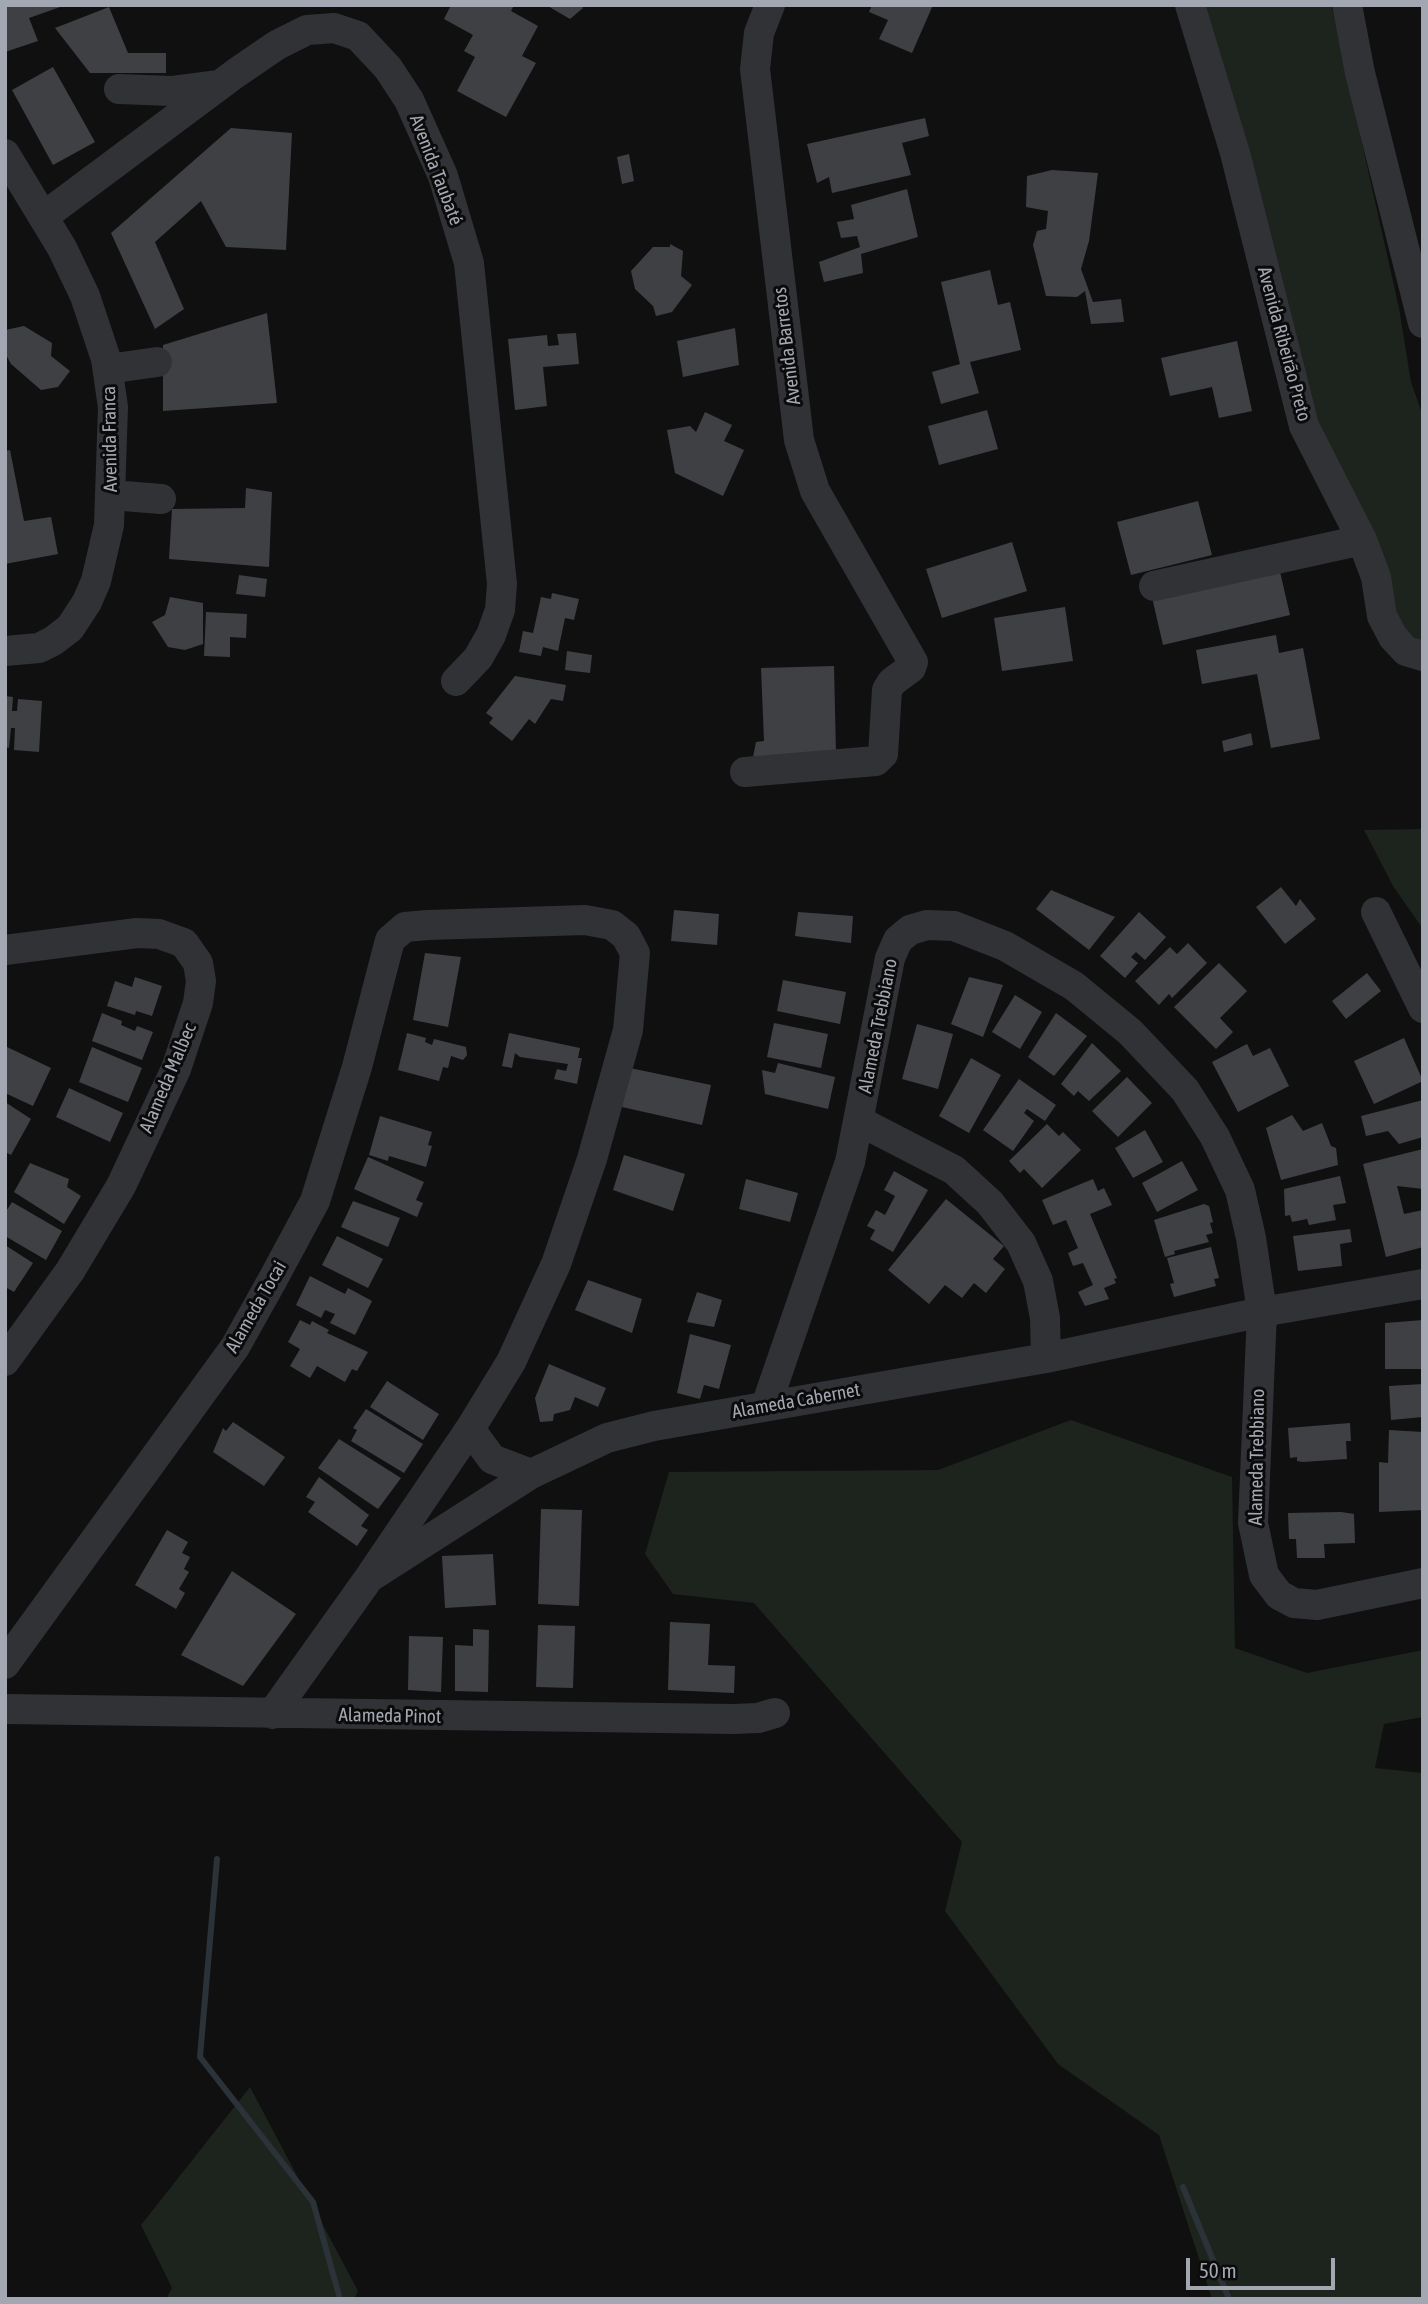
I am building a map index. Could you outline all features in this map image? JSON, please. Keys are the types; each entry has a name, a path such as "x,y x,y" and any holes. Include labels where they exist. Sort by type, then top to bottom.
{"street":[{"name":"Avenida Barretos","path":"745,772 876,761 883,754 887,690 892,682 911,668 913,662 815,491 799,440 755,69 759,33 770,5"},
{"name":"Avenida Ribeirão Preto","path":"1190,5 1235,153 1304,426 1362,540 1377,577 1382,616 1392,637 1406,651 1423,656"},
{"path":"1347,5 1360,73 1411,219 1423,323"},
{"name":"Avenida Taubaté","path":"43,217 220,84 276,45 307,30 334,28 358,36 388,68 408,100 443,176 469,263 502,584 500,610 491,635 478,658 456,681"},
{"path":"119,89 171,91 220,84"},
{"name":"Avenida Franca","path":"5,154 43,217 85,296 108,369 113,407 109,525 96,581 81,613 70,628 39,648 5,652"},
{"path":"108,369 157,362"},
{"path":"111,495 161,499"},
{"path":"1154,586 1362,540"},
{"path":"1376,912 1423,1008"},
{"name":"Alameda Tocai","path":"5,1664 235,1347 314,1201 357,1067 390,940 405,927 428,925 585,920 612,925 626,936 635,953 628,1031 592,1159 561,1251 511,1362 470,1429 369,1578"},
{"name":"Alameda Trebbiano","path":"766,1406 789,1347 850,1162 890,958 898,940 910,930 927,925 954,926 1005,946 1074,986 1130,1032 1185,1090 1215,1137 1240,1190 1251,1238 1262,1312 1253,1523 1264,1575 1279,1595 1294,1603 1317,1605 1423,1584"},
{"name":"Alameda Malbec","path":"5,950 137,933 159,934 184,943 198,963 201,981 198,1003 176,1069 121,1186 70,1271 5,1362"},
{"path":"859,1121 954,1170 990,1203 1021,1243 1038,1281 1045,1318 1046,1358"},
{"name":"Alameda Cabernet","path":"272,1714 369,1578 531,1474 607,1438 766,1406 1046,1358 1262,1312 1423,1284"},
{"path":"789,1347 817,1397"},
{"path":"470,1429 492,1458 531,1474"},
{"name":"Alameda Pinot","path":"5,1709 733,1719 758,1718 775,1713"}],"shaded area":[{"path":"1201,5 1331,5 1399,308 1411,382 1423,416 1423,644 1400,626 1392,593 1314,425"},
{"path":"1423,829 1423,929 1393,886 1364,830"},
{"path":"1071,1420 1232,1477 1235,1648 1307,1673 1423,1650 1423,1717 1384,1724 1375,1768 1423,1773 1423,2299 1212,2299 1159,2135 1058,2064 945,1911 962,1842 754,1603 673,1594 645,1554 669,1472 938,1470"},
{"path":"250,2087 358,2291 354,2299 166,2299 172,2288 141,2225"}],"building":[{"path":"5,5 63,6 29,18 38,41 5,52"},
{"path":"451,5 514,5 511,11 538,26 522,56 536,63 506,117 457,91 475,57 464,51 473,35 444,19"},
{"path":"546,5 582,5 583,8 570,19"},
{"path":"872,5 933,5 912,53 879,39 888,20 869,12"},
{"path":"109,7 128,53 166,53 166,73 90,73 55,28"},
{"path":"53,67 95,142 53,165 12,90"},
{"path":"925,118 929,136 902,143 911,175 832,193 829,177 817,183 807,144"},
{"path":"231,128 292,133 286,250 226,247 201,201 155,242 184,309 155,329 111,233"},
{"path":"629,154 634,181 622,184 617,157"},
{"path":"1052,170 1098,173 1089,241 1081,269 1093,302 1121,299 1124,322 1091,324 1085,291 1077,297 1046,296 1033,245 1037,231 1046,229 1048,211 1026,207 1027,176"},
{"path":"907,189 918,237 861,254 863,273 824,282 819,262 860,247 857,236 841,238 837,222 854,219 851,205"},
{"path":"670,244 683,251 681,276 692,285 672,312 656,316 653,306 635,289 631,271 653,247 670,247"},
{"path":"990,270 998,305 1010,302 1021,350 970,362 979,393 941,404 932,372 960,364 941,282"},
{"path":"267,313 277,403 163,411 163,345"},
{"path":"24,326 52,343 51,356 70,371 58,387 41,390 11,364 5,353 5,330"},
{"path":"735,328 739,365 683,377 677,341"},
{"path":"576,333 579,364 543,367 547,406 515,410 508,339 547,335 548,346 559,345 557,334"},
{"path":"1237,341 1252,411 1219,418 1212,387 1170,396 1161,358"},
{"path":"987,410 998,449 939,465 928,426"},
{"path":"705,412 732,425 724,441 744,450 723,496 675,473 667,430 690,426 696,432"},
{"path":"10,450 24,521 51,517 58,554 5,564 5,451"},
{"path":"246,488 272,492 269,567 169,559 172,509 245,508"},
{"path":"1198,501 1212,555 1131,575 1117,522"},
{"path":"1012,542 1027,591 942,618 926,569"},
{"path":"1278,563 1290,615 1163,645 1151,593"},
{"path":"239,575 267,579 265,597 236,594"},
{"path":"552,593 579,599 574,620 565,618 558,651 543,647 541,656 519,652 523,631 533,633 541,597 551,599"},
{"path":"170,597 203,603 203,644 185,650 168,647 152,622 165,615"},
{"path":"1065,607 1073,661 1002,671 994,618"},
{"path":"206,612 247,614 246,638 230,637 230,657 204,656"},
{"path":"1276,635 1279,653 1303,648 1320,739 1271,748 1257,674 1202,684 1196,650"},
{"path":"567,651 592,655 590,673 565,670"},
{"path":"834,666 836,754 753,757 756,742 764,741 761,668"},
{"path":"515,676 566,685 563,701 551,699 535,724 529,719 512,741 489,723 493,718 486,713"},
{"path":"5,696 13,697 12,711 17,711 18,699 42,701 39,752 14,750 15,728 11,728 9,748 5,747"},
{"path":"1251,733 1253,745 1224,752 1222,741"},
{"path":"1281,887 1296,906 1300,899 1316,919 1285,944 1256,907"},
{"path":"1051,890 1115,917 1089,950 1036,909"},
{"path":"674,910 719,914 717,945 671,941"},
{"path":"798,912 853,916 851,943 795,936"},
{"path":"1139,912 1166,937 1145,960 1136,952 1131,957 1138,963 1125,978 1100,956"},
{"path":"1188,943 1207,963 1172,998 1169,994 1159,1005 1135,981 1170,947 1177,954"},
{"path":"425,953 461,957 448,1027 413,1020"},
{"path":"1219,963 1247,991 1220,1018 1233,1032 1216,1049 1174,1007"},
{"path":"1367,973 1381,991 1346,1019 1332,1001"},
{"path":"135,977 162,986 152,1016 136,1011 135,1015 107,1006 115,981 132,987"},
{"path":"969,977 1003,985 983,1037 951,1024"},
{"path":"783,980 846,992 840,1024 777,1011"},
{"path":"1015,995 1042,1012 1020,1049 992,1032"},
{"path":"102,1013 122,1021 121,1025 135,1031 137,1026 153,1032 142,1060 92,1041"},
{"path":"1056,1013 1087,1036 1054,1076 1028,1057"},
{"path":"774,1023 828,1034 821,1068 767,1057"},
{"path":"917,1024 953,1034 938,1089 902,1079"},
{"path":"407,1033 426,1038 425,1042 432,1045 434,1039 466,1047 467,1055 463,1060 451,1056 448,1068 443,1067 439,1081 398,1070"},
{"path":"509,1033 580,1048 578,1058 582,1058 577,1084 554,1079 557,1069 566,1071 568,1064 520,1057 515,1053 512,1068 502,1066"},
{"path":"1404,1038 1423,1081 1374,1104 1354,1061"},
{"path":"1092,1043 1121,1071 1089,1101 1078,1091 1074,1096 1061,1084"},
{"path":"1247,1044 1253,1056 1270,1048 1289,1086 1238,1112 1212,1062"},
{"path":"5,1046 51,1068 33,1106 5,1093"},
{"path":"92,1047 142,1068 128,1102 79,1082"},
{"path":"971,1058 1001,1075 969,1133 939,1116"},
{"path":"778,1063 835,1077 828,1109 765,1094 762,1070 775,1073"},
{"path":"630,1068 711,1085 702,1125 622,1107"},
{"path":"1127,1077 1152,1103 1118,1137 1092,1111"},
{"path":"1019,1079 1056,1105 1045,1121 1027,1109 1024,1113 1034,1121 1013,1151 983,1130"},
{"path":"69,1088 123,1113 110,1142 56,1117"},
{"path":"1423,1100 1423,1137 1399,1144 1388,1131 1366,1136 1361,1116"},
{"path":"5,1102 31,1119 11,1155 5,1152"},
{"path":"1292,1115 1303,1131 1322,1123 1331,1146 1336,1148 1338,1165 1281,1180 1266,1128"},
{"path":"380,1116 432,1132 428,1145 432,1146 426,1167 389,1156 388,1161 369,1155"},
{"path":"1047,1124 1059,1136 1063,1132 1081,1150 1042,1188 1024,1169 1020,1173 1009,1161"},
{"path":"1145,1130 1163,1162 1133,1178 1115,1148"},
{"path":"1423,1149 1423,1189 1397,1186 1404,1214 1423,1210 1423,1247 1386,1257 1363,1164"},
{"path":"624,1155 685,1174 673,1211 613,1190"},
{"path":"368,1157 424,1182 416,1200 423,1203 417,1217 354,1189"},
{"path":"1182,1161 1198,1190 1157,1212 1142,1183"},
{"path":"30,1163 69,1179 67,1187 81,1196 64,1224 14,1192"},
{"path":"894,1171 928,1190 893,1252 870,1239 875,1230 867,1226 876,1210 885,1215 895,1196 884,1190"},
{"path":"1340,1176 1346,1203 1333,1205 1336,1220 1309,1225 1307,1219 1292,1222 1290,1215 1285,1216 1284,1189"},
{"path":"746,1179 798,1193 790,1222 739,1209"},
{"path":"1093,1179 1098,1191 1104,1188 1112,1205 1090,1214 1117,1278 1114,1279 1116,1283 1104,1288 1109,1299 1085,1306 1078,1292 1093,1285 1083,1263 1073,1266 1068,1253 1078,1248 1066,1220 1053,1225 1042,1200"},
{"path":"946,1199 1004,1246 993,1259 1005,1269 986,1293 974,1283 962,1298 945,1285 929,1304 888,1270"},
{"path":"353,1201 400,1218 388,1247 341,1227"},
{"path":"12,1202 62,1231 46,1260 5,1236 5,1213"},
{"path":"1204,1204 1209,1206 1213,1222 1210,1223 1213,1233 1206,1235 1209,1242 1174,1251 1175,1254 1165,1257 1154,1220"},
{"path":"1350,1229 1352,1242 1340,1244 1342,1266 1298,1271 1293,1236"},
{"path":"337,1236 383,1259 368,1288 322,1265"},
{"path":"5,1245 33,1263 14,1292 5,1287"},
{"path":"1211,1247 1219,1278 1214,1279 1216,1286 1174,1297 1170,1284 1174,1283 1167,1258"},
{"path":"310,1276 345,1294 348,1288 372,1301 355,1335 330,1323 335,1314 325,1310 321,1318 296,1305"},
{"path":"588,1280 642,1299 632,1333 575,1310"},
{"path":"697,1292 722,1300 714,1327 687,1322"},
{"path":"300,1320 310,1325 312,1321 329,1330 327,1333 368,1352 357,1371 352,1369 345,1382 317,1366 310,1378 290,1366 300,1349 288,1342"},
{"path":"1423,1320 1423,1369 1385,1369 1385,1323"},
{"path":"690,1334 731,1345 719,1389 704,1385 700,1399 677,1393"},
{"path":"549,1364 606,1388 598,1407 575,1397 570,1410 554,1414 553,1421 540,1422 535,1398"},
{"path":"387,1381 439,1414 423,1440 370,1407"},
{"path":"1423,1384 1423,1417 1391,1420 1389,1386"},
{"path":"366,1409 423,1444 404,1473 351,1441 357,1430 353,1428"},
{"path":"233,1422 285,1457 264,1486 213,1452 223,1428 226,1431"},
{"path":"1350,1423 1351,1441 1346,1441 1347,1459 1303,1462 1297,1461 1297,1457 1290,1458 1288,1428"},
{"path":"1389,1430 1423,1432 1423,1510 1379,1512 1379,1462 1388,1463"},
{"path":"339,1439 401,1478 378,1509 318,1468"},
{"path":"319,1477 369,1515 361,1526 368,1530 357,1546 308,1512 315,1502 306,1497"},
{"path":"541,1509 582,1510 579,1606 538,1604"},
{"path":"1288,1513 1354,1514 1355,1543 1324,1544 1325,1558 1297,1558 1296,1539 1289,1539"},
{"path":"167,1530 188,1542 182,1553 190,1557 184,1569 189,1572 179,1589 185,1593 176,1609 135,1585"},
{"path":"493,1554 496,1605 445,1608 442,1556"},
{"path":"232,1571 296,1614 243,1686 181,1655"},
{"path":"670,1622 710,1624 708,1665 735,1666 734,1693 668,1690"},
{"path":"538,1625 575,1626 573,1688 536,1687"},
{"path":"473,1629 489,1630 488,1692 455,1691 455,1645 473,1646"},
{"path":"409,1636 443,1637 441,1692 408,1690"}],"waterway":[{"path":"217,1859 200,2057 313,2202 340,2299"},
{"path":"1183,2187 1229,2299"}]}
